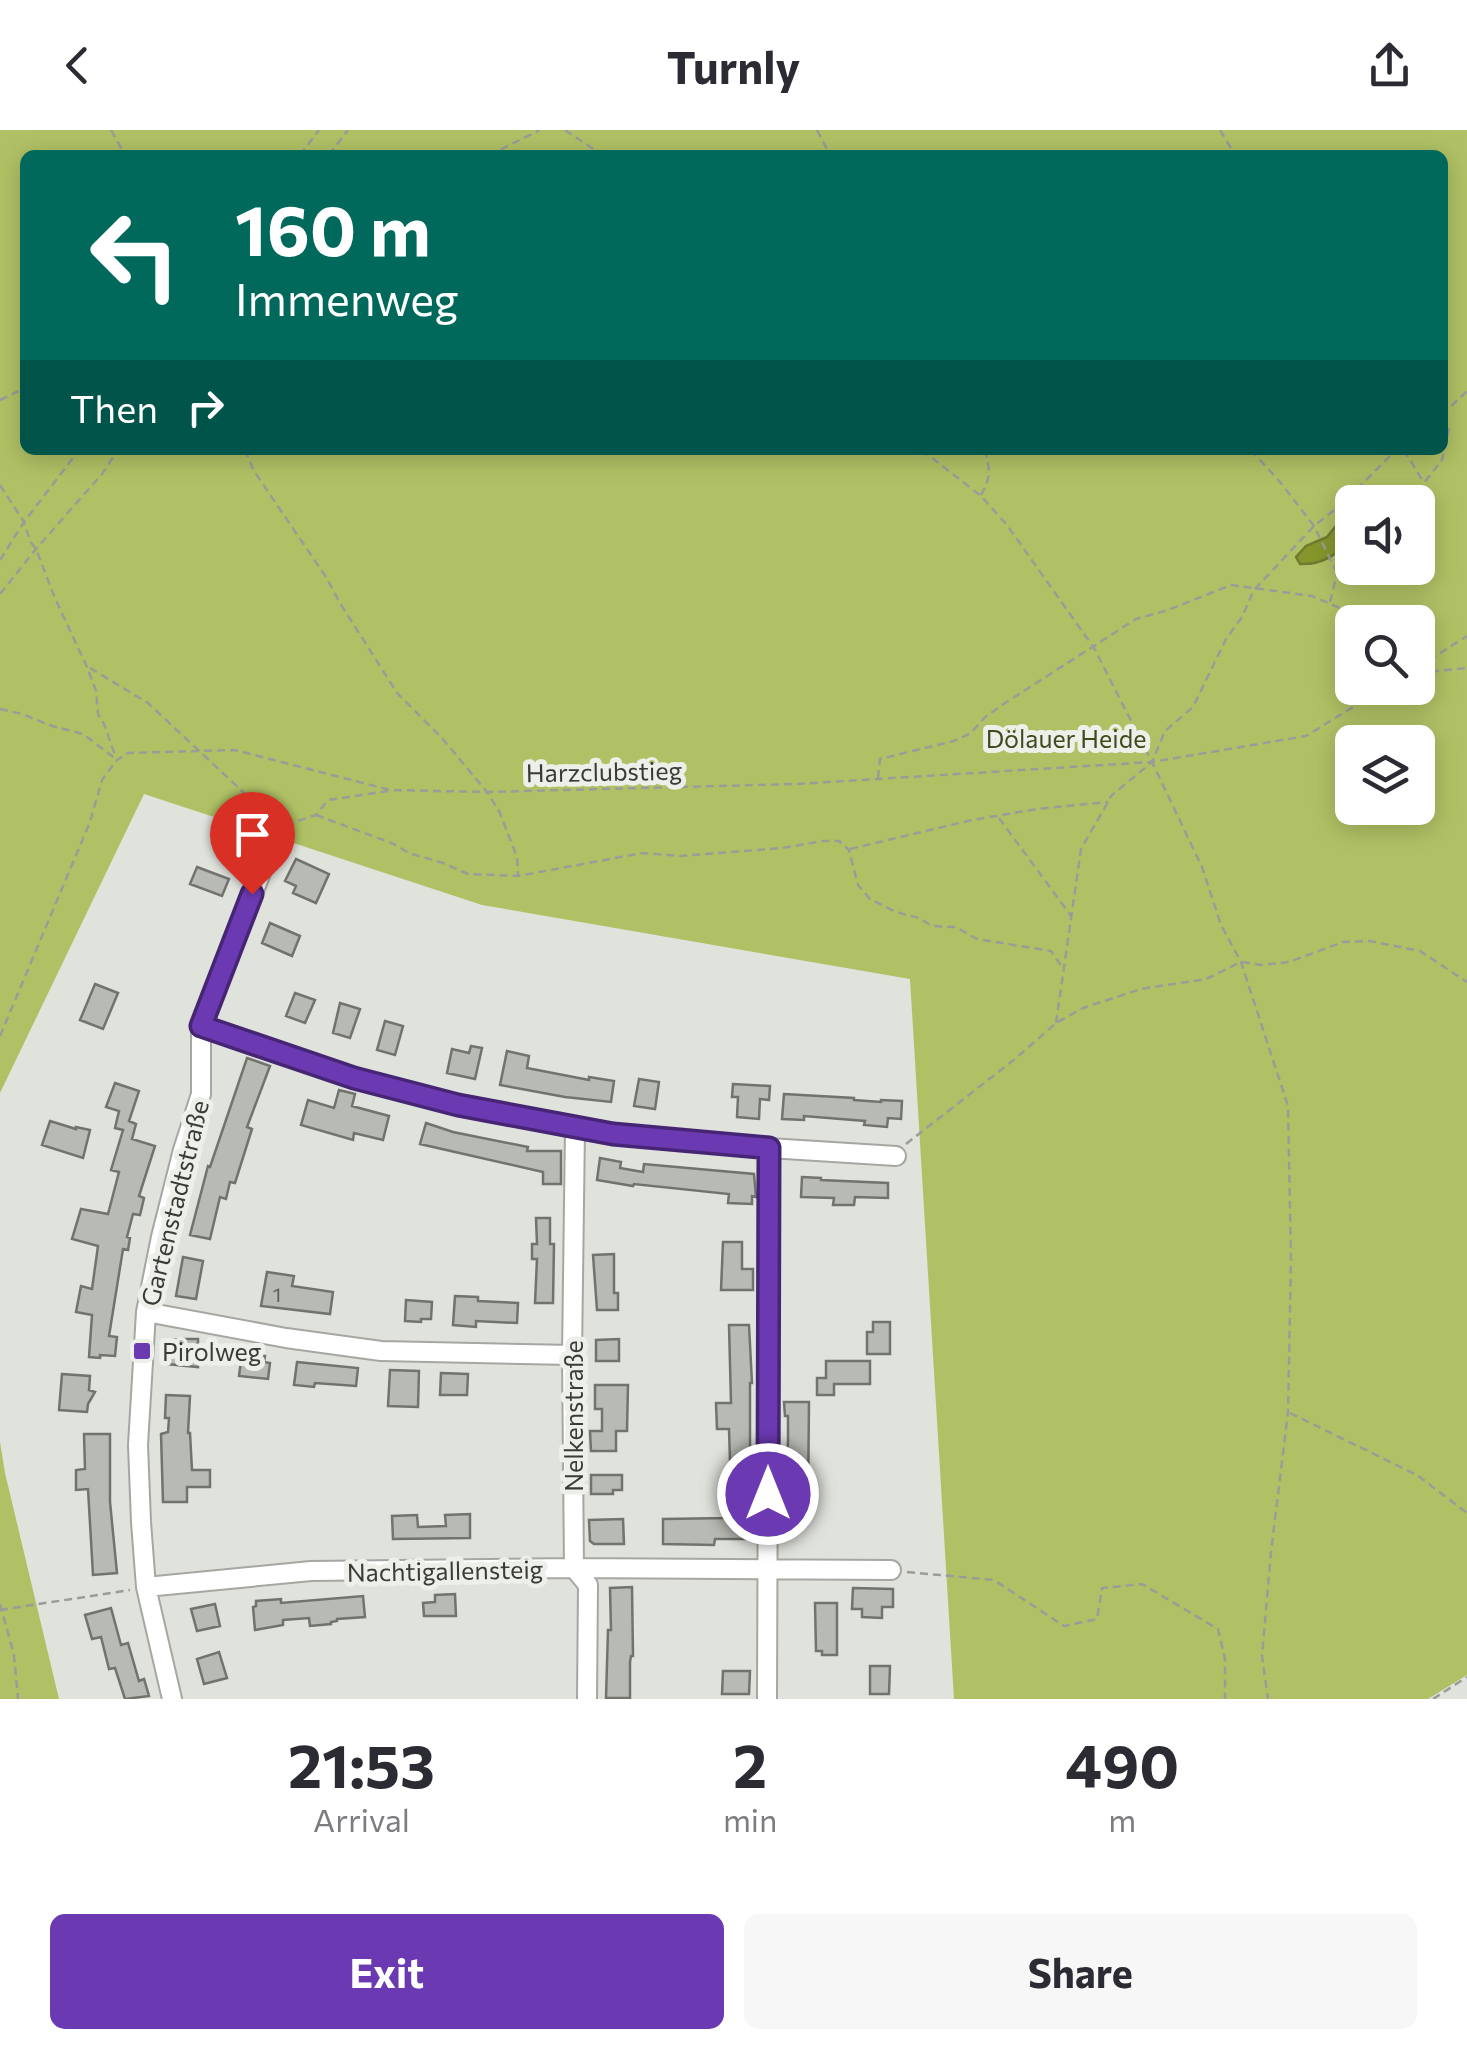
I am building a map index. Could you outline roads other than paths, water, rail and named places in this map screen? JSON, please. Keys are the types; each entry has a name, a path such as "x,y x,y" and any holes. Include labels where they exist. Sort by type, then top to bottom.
{"street":[{"name":"Gartenstadtstraße","path":"172,1699 146,1587 138,1445 146,1312 182,1150 202,1094 201,1026 275,837"},
{"path":"201,1026 354,1078 458,1105 575,1128 769,1148 896,1156"},
{"name":"Nelkenstraße","path":"575,1128 574,1568 588,1586 587,1699"},
{"path":"767,1699 769,1148"},
{"path":"146,1312 381,1351 572,1356"},
{"name":"Nachtigallensteig","path":"146,1587 310,1571 891,1570"}],"place":[{"name":"Pirolweg","path":"142,1351"}],"park label":[{"name":"Dölauer Heide","path":"1066,738"}]}
